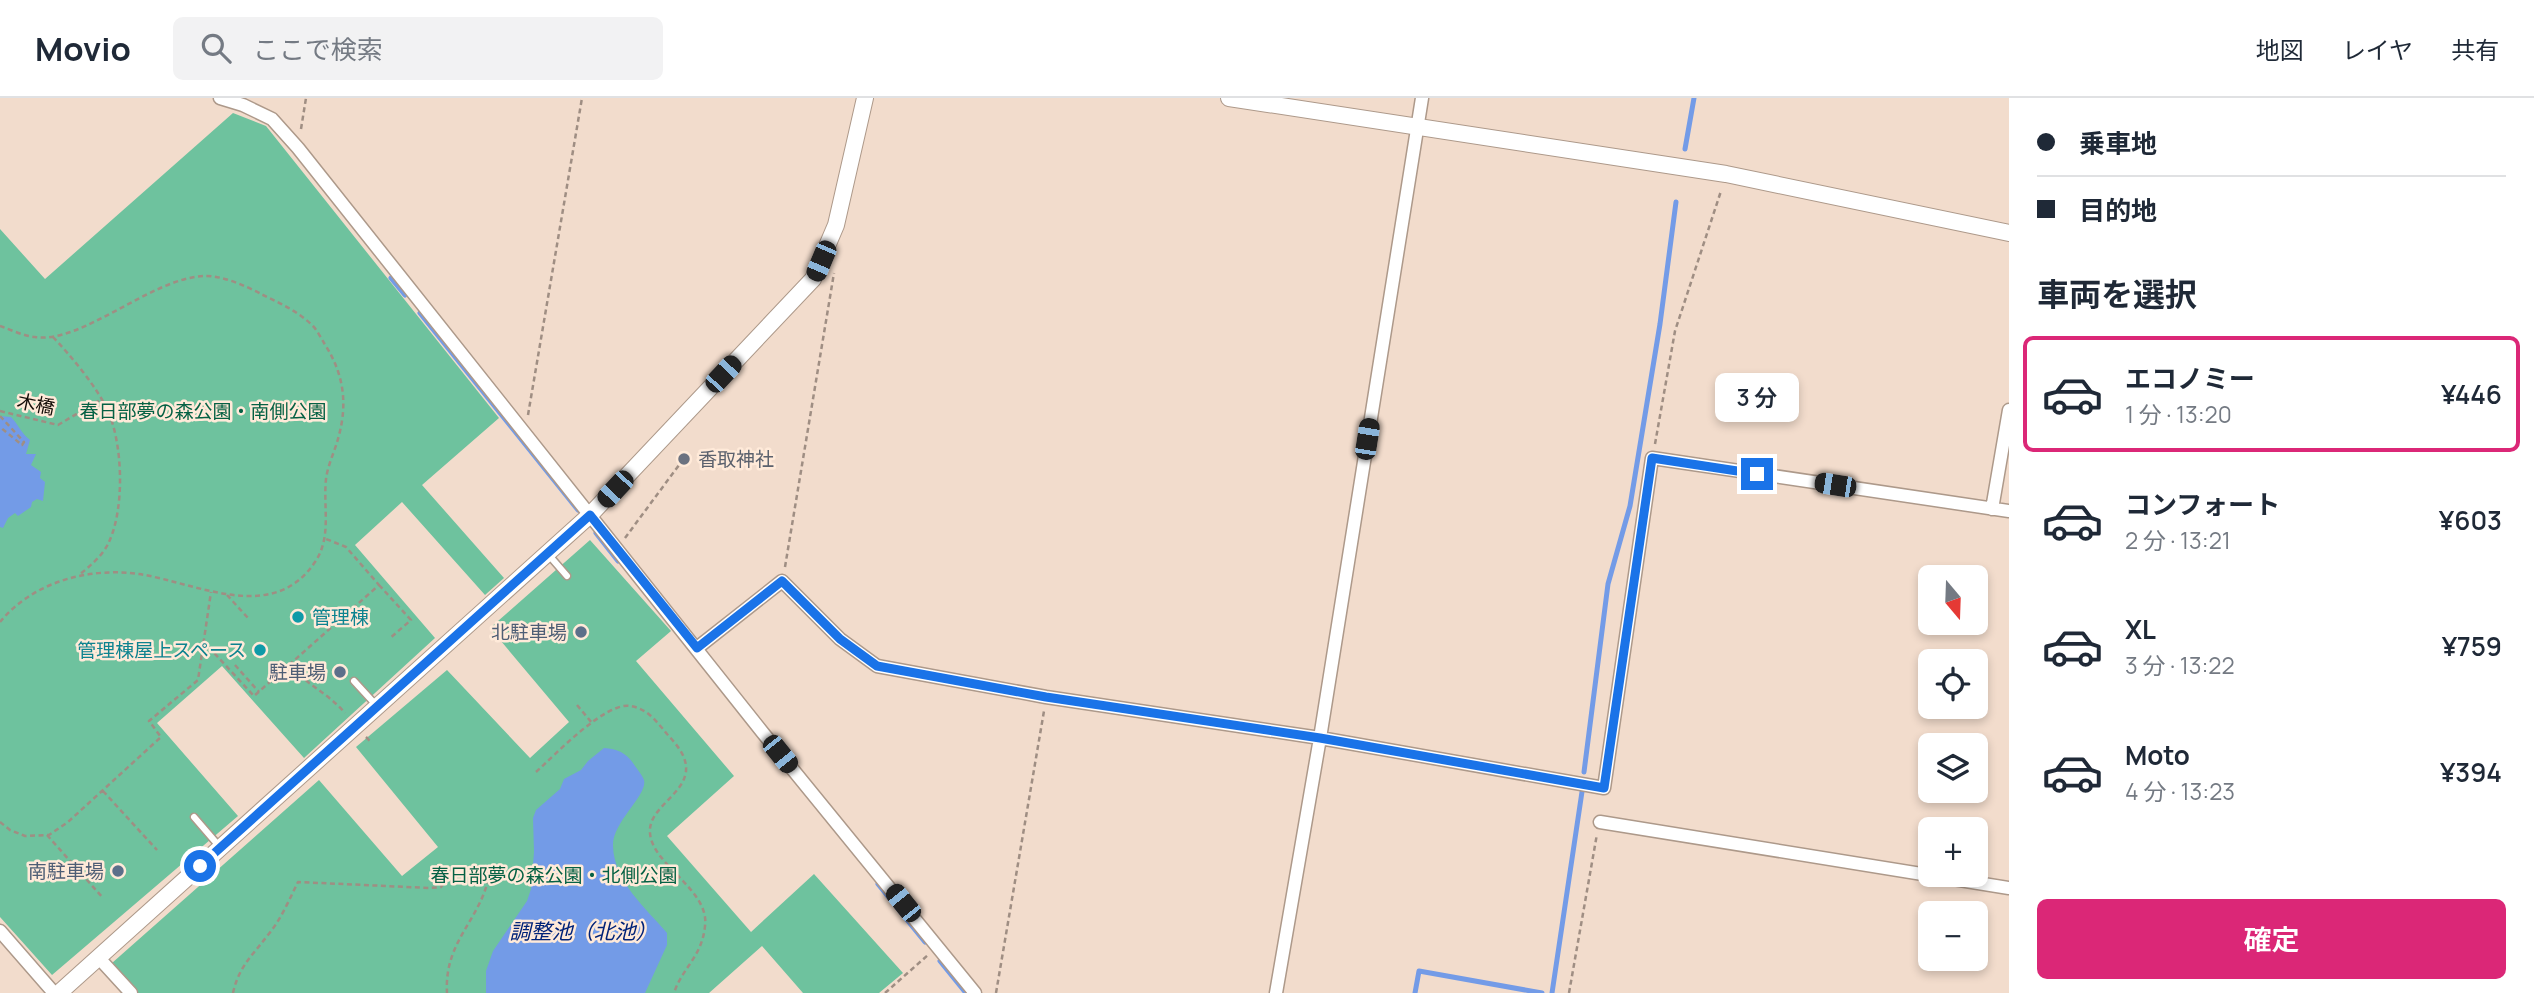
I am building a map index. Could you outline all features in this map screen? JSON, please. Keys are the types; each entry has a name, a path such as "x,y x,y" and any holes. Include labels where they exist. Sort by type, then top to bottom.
{"street":[{"path":"220,98 272,119 298,148 525,436 975,993"},
{"path":"0,932 56,993 590,515 813,279 836,225 864,98"},
{"path":"1229,98 1726,174 2009,233"},
{"path":"1276,993 1320,738 1422,98"},
{"path":"1992,509 2009,410"},
{"path":"697,648 782,581 840,639 877,666 1046,697 1320,738 1604,788 1652,458 2009,512"},
{"path":"1600,822 2009,888"},
{"path":"98,957 131,993"}],"lane":[{"path":"547,553 567,576"},
{"path":"354,681 377,707"},
{"path":"194,817 221,847"}],"path":[{"path":"298,148 306,98"},
{"path":"525,436 582,98"},
{"path":"1652,458 1675,331 1726,174"},
{"path":"782,581 835,265"},
{"path":"0,326 36,338 67,334 177,281 214,276 254,290 292,310 313,326 335,359 344,393 341,431 327,471 325,539 317,561 302,579 290,587 259,597 211,592 139,575 79,575 37,590 0,622"},
{"path":"53,337 102,400 113,426 118,456 118,516 108,545 79,575"},
{"name":"木橋","path":"0,411 58,425 102,400"},
{"name":"木橋","path":"0,416 24,442 22,446 0,426 4,421"},
{"path":"617,549 679,465"},
{"path":"325,539 346,547 411,620 389,639"},
{"path":"203,641 254,696 379,585"},
{"path":"0,822 24,836 47,835 68,822 162,737 149,721 198,680 211,592"},
{"path":"227,594 248,618"},
{"path":"234,665 259,692"},
{"path":"289,665 300,678 336,703 356,725"},
{"path":"996,993 1046,697"},
{"path":"578,705 592,723"},
{"path":"536,772 607,712 630,706 652,715 681,750 686,766 685,775 651,822 651,840 702,905 706,925 700,950 674,993"},
{"path":"103,791 157,850"},
{"path":"1569,993 1600,822"},
{"path":"47,835 103,898"},
{"path":"233,993 235,982 248,957 272,930 299,881 441,887 451,872 451,866"},
{"path":"447,993 446,978 450,959 463,930 485,896 489,876 451,872"},
{"path":"885,993 938,946"}],"green space":[{"name":"春日部夢の森公園・南側公園","path":"233,113 266,126 499,418 422,485 504,578 485,595 402,502 355,545 435,638 304,758 222,666 157,723 238,816 52,975 0,917 0,229 45,279"},
{"name":"春日部夢の森公園・北側公園","path":"590,540 671,631 636,661 734,776 667,836 751,932 814,874 903,973 879,993 803,993 762,946 709,993 138,993 112,963 319,780 402,876 438,847 356,747 447,670 530,758 569,722 490,628"}],"water":[{"path":"0,416 11,417 30,440 26,454 36,454 31,465 41,472 40,478 45,482 43,501 37,499 18,516 15,513 8,518 3,528 0,527"},
{"name":"調整池（北池）","path":"604,748 625,755 644,780 641,793 618,828 613,846 615,859 625,883 667,933 667,945 645,993 486,993 486,971 493,951 527,901 531,889 533,818 536,810 560,789 564,779 581,770"}],"waterway":[{"path":"1685,149 1694,98"},
{"path":"1584,772 1608,584 1630,506 1660,324 1676,202"},
{"path":"391,278 405,295"},
{"path":"420,313 578,510"},
{"path":"596,533 618,561"},
{"path":"1552,993 1583,785"},
{"path":"878,884 925,942"},
{"path":"940,961 966,993"},
{"path":"1415,993 1419,971 1542,993"}],"place":[{"name":"香取神社","path":"684,459"},
{"name":"管理棟","path":"298,617"},
{"name":"北駐車場","path":"581,632"},
{"name":"管理棟屋上スペース","path":"260,650"},
{"name":"駐車場","path":"340,672"},
{"name":"南駐車場","path":"118,871"}],"route":[{"path":"200,866 590,515 697,648 782,581 840,639 877,666 1046,697 1320,738 1604,788 1652,458 1757,474"}]}
